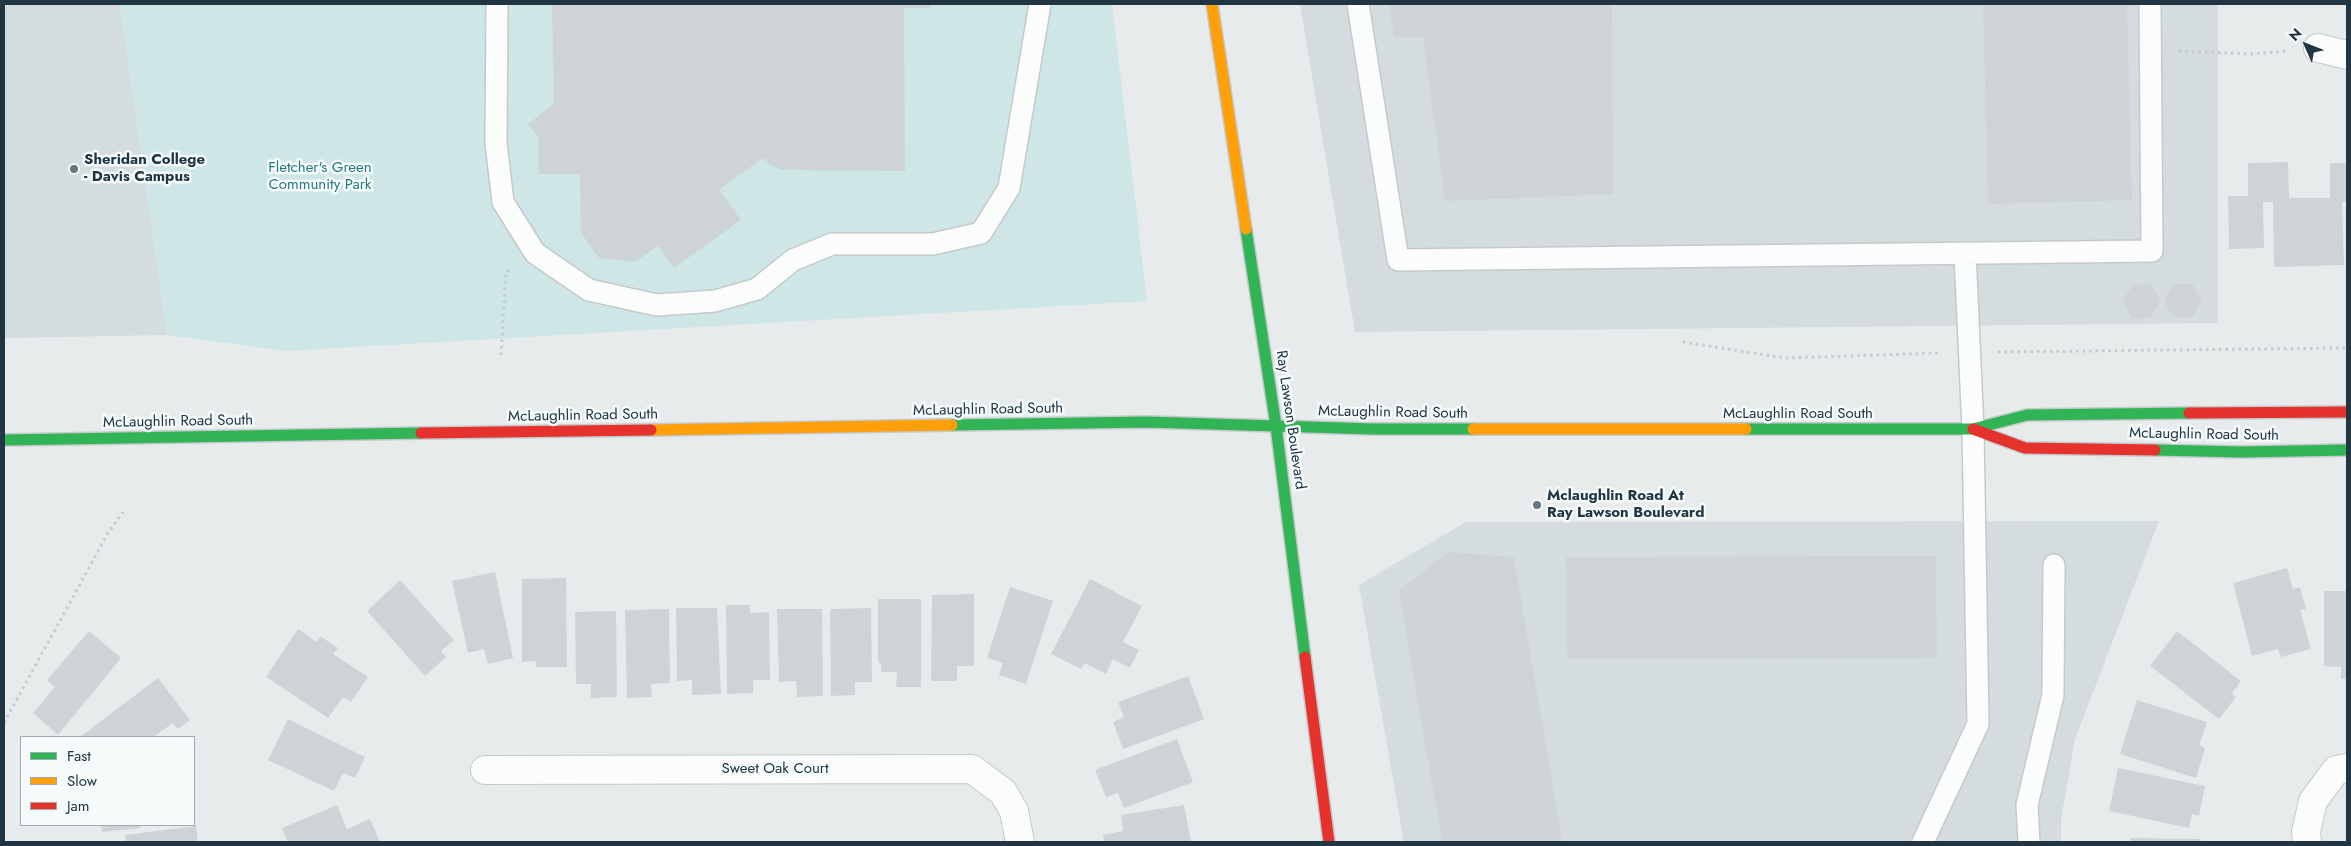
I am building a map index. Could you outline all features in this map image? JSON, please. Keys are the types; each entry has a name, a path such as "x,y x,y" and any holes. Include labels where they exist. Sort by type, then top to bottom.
{"street":[{"name":"Ray Lawson Boulevard","path":"1212,4 1276,426 1329,842"},
{"path":"2318,48 2347,55"},
{"name":"McLaughlin Road South","path":"4,440 1147,422 1373,429 1973,429 2027,414 2347,412"},
{"name":"McLaughlin Road South","path":"1973,429 2025,448 2242,452 2347,450"},
{"path":"2307,842 2306,832 2313,801 2336,770 2347,768"},
{"name":"Sweet Oak Court","path":"485,770 972,769 1003,792 1014,811 1020,842"}],"lane":[{"path":"497,4 496,143 503,202 535,253 589,290 657,305 715,301 756,289 793,260 832,244 933,244 981,233 1009,188 1040,4"},
{"path":"1358,4 1398,260 2152,251 2150,4"},
{"path":"1923,842 1978,724 1973,429 1965,253"},
{"path":"2029,842 2027,805 2053,694 2054,565"}],"path":[{"path":"2150,50 2252,54 2318,48"},
{"path":"501,354 506,272 535,253"},
{"path":"1683,342 1785,358 1970,352 2347,348"},
{"path":"4,723 108,534 123,512"}],"shaded area":[{"name":"Sheridan College - Davis Campus","path":"4,4 120,4 167,335 4,338"},
{"path":"1300,4 2218,4 2218,323 1355,332"},
{"path":"2159,521 2075,739 2061,819 2061,842 1404,842 1359,585 1466,522"}],"green space":[{"name":"Fletcher's Green Community Park","path":"120,4 1112,4 1147,301 286,351 167,335"}],"building":[{"path":"552,4 931,4 931,8 904,8 905,171 783,170 772,166 763,158 719,190 741,220 674,268 658,246 635,262 599,258 581,233 580,174 538,174 539,139 528,124 554,104"},
{"path":"1389,4 1612,4 1613,194 1445,201 1423,37 1394,37"},
{"path":"1983,4 2127,4 2132,200 1988,204"},
{"path":"2288,162 2289,198 2330,198 2330,163 2347,163 2347,202 2342,202 2344,265 2274,267 2273,202 2263,202 2264,248 2229,249 2228,196 2248,196 2248,163"},
{"path":"2150,284 2160,300 2150,318 2132,318 2122,301 2133,285"},
{"path":"2174,284 2192,284 2202,300 2192,317 2173,317 2164,301"},
{"path":"1448,552 1514,557 1562,842 1442,842 1399,591"},
{"path":"1936,556 1937,658 1567,659 1566,557"},
{"path":"2287,568 2293,589 2300,587 2306,609 2300,610 2311,649 2281,657 2278,649 2252,656 2233,583"},
{"path":"495,572 513,658 488,664 484,649 468,653 452,581"},
{"path":"566,578 567,667 536,667 536,661 522,662 522,579"},
{"path":"1090,579 1142,606 1123,642 1139,650 1130,668 1113,659 1106,674 1085,663 1081,669 1051,654"},
{"path":"400,580 454,640 441,651 446,657 425,676 367,611"},
{"path":"1010,587 1053,601 1026,684 999,675 1003,663 987,658"},
{"path":"2324,591 2347,591 2347,679 2341,679 2341,667 2324,666"},
{"path":"974,594 974,666 957,666 957,681 931,681 932,595"},
{"path":"878,599 921,599 921,687 896,687 897,672 881,672 881,663 878,663"},
{"path":"726,605 750,605 750,613 769,612 770,680 753,680 753,693 727,694"},
{"path":"676,608 717,608 721,694 692,695 692,680 677,681"},
{"path":"871,608 872,682 855,682 855,695 831,696 830,609"},
{"path":"669,609 670,683 651,684 652,697 627,698 625,610"},
{"path":"777,609 822,609 823,696 797,697 796,681 779,682"},
{"path":"616,611 617,697 591,698 591,684 576,684 575,612"},
{"path":"298,629 317,642 320,636 338,648 333,654 368,677 351,702 343,697 328,718 266,677"},
{"path":"89,631 121,658 58,735 33,713 55,687 47,680"},
{"path":"2177,631 2241,681 2232,693 2236,697 2219,719 2150,666"},
{"path":"1188,676 1204,719 1123,749 1113,722 1124,717 1118,702"},
{"path":"158,678 190,720 178,729 173,723 154,736 81,736"},
{"path":"2137,700 2207,722 2199,745 2205,748 2196,778 2120,754"},
{"path":"288,719 365,757 355,778 343,773 334,791 268,760"},
{"path":"1177,739 1193,782 1124,808 1118,793 1106,797 1095,770"},
{"path":"2118,768 2205,786 2199,816 2192,814 2189,828 2109,811"},
{"path":"337,805 347,829 370,819 380,842 288,842 282,828"},
{"path":"1184,805 1191,842 1104,842 1103,835 1123,831 1121,815"},
{"path":"101,826 140,826 140,828 102,832"},
{"path":"196,826 198,842 126,842 125,835"},
{"path":"2130,838 2201,839 2201,842 2130,842"}],"traffic: fast":[{"path":"1246,229 1276,426 1305,657"},
{"path":"1746,429 1973,429 2027,415 2189,413"},
{"path":"952,425 1147,422 1373,429 1473,429"},
{"path":"4,440 421,433"},
{"path":"2155,450 2242,452 2347,450"}],"traffic: slow":[{"path":"1212,4 1246,229"},
{"path":"651,430 952,425"},
{"path":"1473,429 1746,429"}],"traffic: jam":[{"path":"2189,413 2347,412"},
{"path":"1973,429 2025,448 2155,450"},
{"path":"421,433 651,430"},
{"path":"1305,657 1329,842"}],"place":[{"name":"Sheridan College - Davis Campus","path":"74,169"},
{"name":"Mclaughlin Road At Ray Lawson Boulevard","path":"1537,505"}]}
